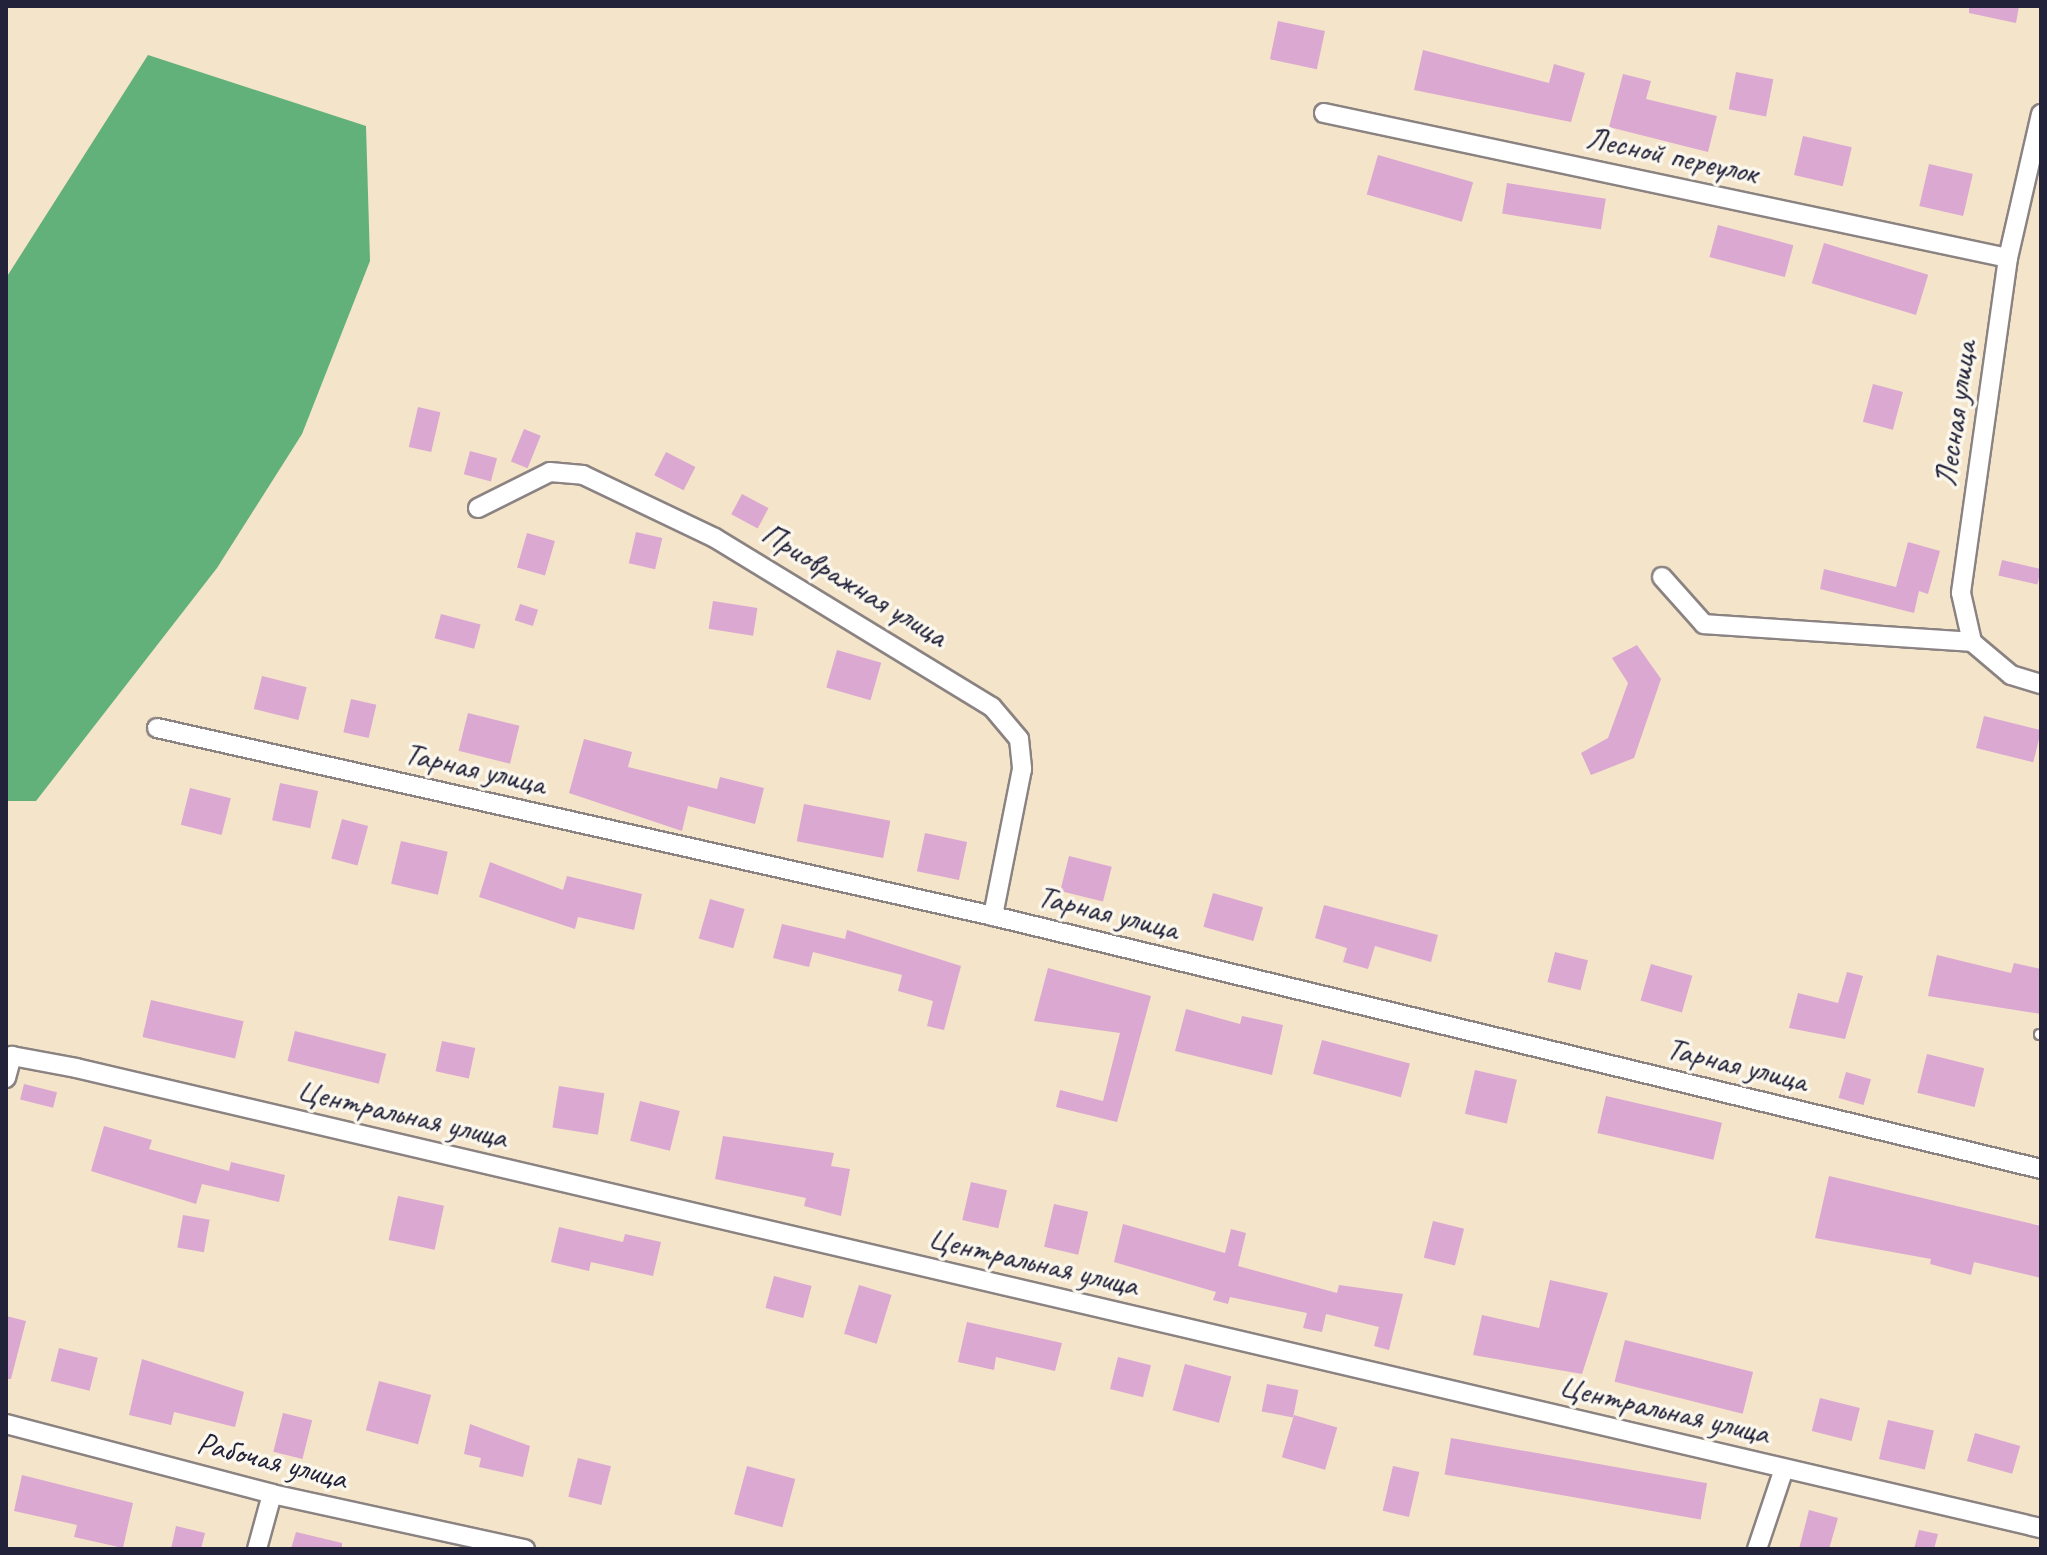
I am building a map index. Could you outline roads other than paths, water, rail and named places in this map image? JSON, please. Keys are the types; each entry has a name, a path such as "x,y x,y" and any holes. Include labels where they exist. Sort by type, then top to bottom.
{"street":[{"name":"Лесной переулок","path":"1324,113 2008,258"},
{"name":"Лесная улица","path":"1972,642 1961,593 2008,258 2041,114"},
{"name":"Приовражная улица","path":"478,508 550,472 583,475 715,538 992,707 1019,739 1022,769 993,916"},
{"path":"1662,577 1704,624 1972,642 2011,675 2041,684"},
{"name":"Тарная улица","path":"157,728 993,916 2041,1169"},
{"name":"Центральная улица","path":"6,1078 12,1056 2041,1528"},
{"name":"Рабочая улица","path":"6,1424 272,1494 525,1549"},
{"path":"1757,1549 1784,1469"},
{"path":"257,1549 272,1494"}]}
